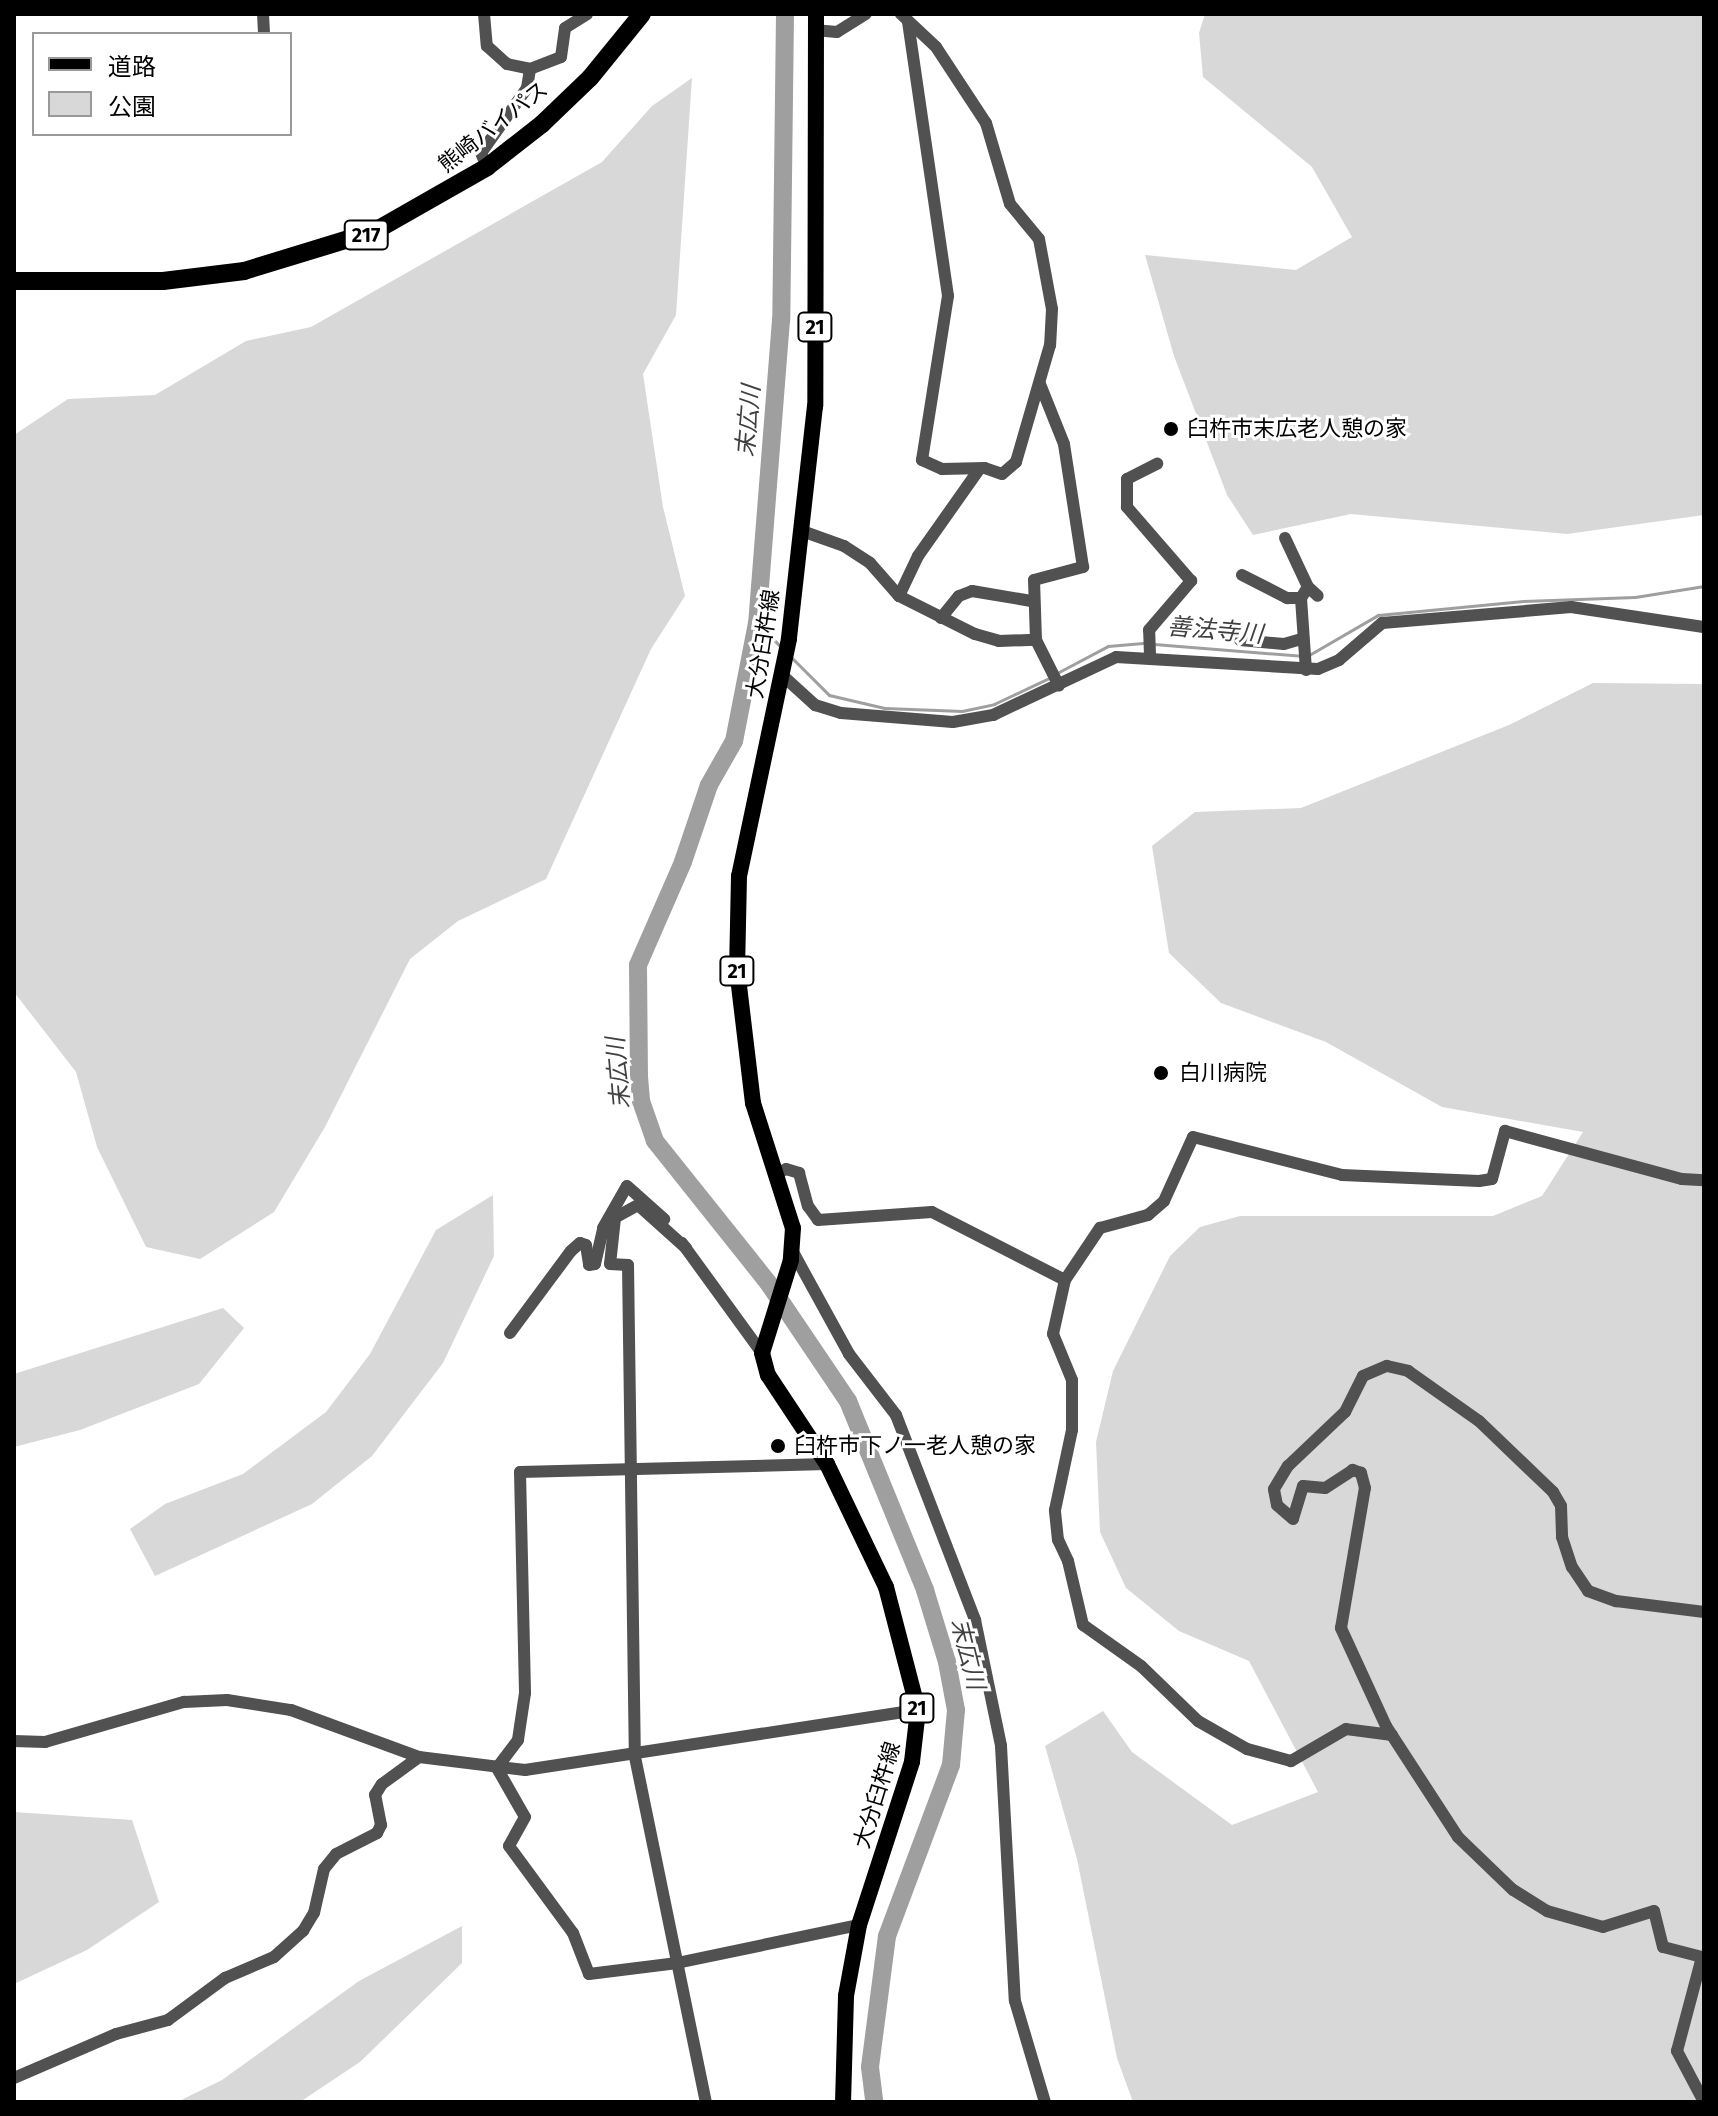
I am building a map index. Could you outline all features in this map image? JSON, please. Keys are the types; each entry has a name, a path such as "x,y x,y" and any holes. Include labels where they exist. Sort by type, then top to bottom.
{"highway":[{"name":"熊崎バイパス","path":"14,281 163,281 244,271 375,231 487,167 590,78 642,14"}],"main road":[{"name":"大分臼杵線","path":"815,22 815,406 789,639 739,876 737,913 746,1061 775,1174 791,1217 793,1252 763,1347 768,1375 827,1464 886,1587 918,1710 912,1762 859,1925 844,2011 843,2102"}],"street":[{"path":"484,14 487,46 507,64 530,69 561,57 565,28 587,14"},
{"path":"815,22 837,32 866,14"},
{"path":"905,18 936,47 986,123 1010,204 1039,239 1052,309 1050,345 1013,466 1002,474 942,469 922,460 948,296 905,18"},
{"path":"487,167 481,153 527,88 530,69"},
{"path":"1040,384 1064,444 1083,567 1037,576 1031,601 1036,640 1058,684"},
{"path":"1150,653 1149,634 1191,581 1127,507 1127,479 1157,464"},
{"path":"899,596 918,556 978,471"},
{"path":"802,531 832,541 870,563 899,596 941,618 990,640 1036,640"},
{"path":"1285,538 1309,594 1303,642 1306,667"},
{"path":"1242,575 1287,598 1309,594"},
{"path":"941,618 959,596 972,591 1031,601"},
{"path":"783,672 821,707 934,722 983,718 1109,658 1150,653 1306,667 1339,660 1374,626 1392,622 1571,607 1704,627"},
{"path":"1240,640 1284,644 1303,642"},
{"path":"1392,1735 1346,1729 1291,1761 1247,1749 1198,1721 1141,1666 1083,1625 1068,1561 1058,1540 1055,1510 1072,1430 1072,1380 1053,1334 1065,1280 1100,1228 1148,1215 1164,1201 1193,1137 1342,1175 1479,1181 1492,1179 1505,1131 1682,1179 1704,1180"},
{"path":"775,1174 786,1169 799,1173 816,1219 932,1212 1065,1280"},
{"path":"510,1333 557,1264 580,1243 586,1245 589,1265 595,1264 603,1228 627,1186 654,1205 763,1347"},
{"path":"686,1248 638,1205 615,1218 610,1264 628,1265 635,1757 706,2102"},
{"path":"793,1252 849,1354 896,1415 975,1620 1001,1746 1015,2001 1045,2102"},
{"path":"1704,1612 1616,1601 1588,1591 1565,1547 1559,1499 1535,1471 1432,1385 1408,1371 1375,1368 1363,1376 1345,1412 1288,1466 1273,1494 1293,1519 1303,1486 1325,1488 1353,1470 1361,1473 1365,1488 1341,1628 1392,1735 1448,1824 1513,1890 1547,1911 1591,1927 1621,1925 1654,1911 1663,1947 1700,1954 1703,1965 1677,2051 1704,2102"},
{"path":"497,1768 518,1740 525,1693 520,1472 827,1464"},
{"path":"14,1741 45,1742 184,1702 227,1700 291,1710 419,1757 525,1770 635,1757 918,1710"},
{"path":"14,2078 116,2034 168,2020 225,1978 274,1957 303,1931 314,1913 324,1869 336,1854 377,1833 381,1825 375,1795 382,1784 419,1757"},
{"path":"497,1768 525,1817 509,1846 573,1933 589,1974 677,1963 859,1925"}],"green space":[{"path":"1205,14 1704,14 1704,515 1567,534 1351,514 1253,535 1227,495 1174,356 1145,255 1296,270 1352,237 1312,167 1203,77 1199,33"},
{"path":"692,78 676,315 643,374 663,507 685,596 651,649 546,879 458,921 410,959 325,1127 274,1212 200,1259 146,1247 97,1147 76,1072 14,992 14,435 68,399 155,395 246,341 311,327 602,162 652,106"},
{"path":"1593,683 1704,684 1704,2102 1133,2102 1117,2058 1077,1859 1045,1746 1103,1711 1132,1752 1232,1825 1318,1792 1249,1661 1179,1631 1126,1588 1100,1532 1096,1442 1113,1371 1170,1256 1200,1227 1240,1216 1493,1216 1542,1196 1583,1132 1442,1107 1326,1042 1221,1003 1169,953 1152,846 1195,812 1301,808 1509,725"},
{"path":"493,1195 494,1256 443,1363 372,1456 312,1504 155,1576 130,1529 165,1504 243,1474 326,1412 370,1354 436,1230"},
{"path":"223,1308 244,1328 199,1384 80,1430 14,1447 14,1374"},
{"path":"14,1812 132,1820 159,1902 87,1950 14,1984"},
{"path":"462,1926 462,1963 360,2062 300,2102 177,2102 222,2080 359,1981"}],"waterway":[{"name":"末広川","path":"785,14 781,320 757,623 734,741 709,785 683,862 638,965 639,1077 641,1101 655,1141 769,1284 848,1401 925,1590 947,1662 956,1710 951,1765 887,1936 870,2067 874,2102"},
{"name":"善法寺川","path":"1309,655 1378,615 1523,601 1635,597 1704,586"},
{"name":"善法寺川","path":"757,623 780,646"},
{"name":"善法寺川","path":"1057,673 1108,646 1146,643"},
{"name":"善法寺川","path":"1154,644 1302,656"},
{"name":"善法寺川","path":"791,657 829,695 885,708 962,711 994,704 1051,677"}],"place":[{"name":"臼杵市末広老人憩の家","path":"1171,429"},
{"name":"白川病院","path":"1161,1073"},
{"name":"臼杵市下ノ一老人憩の家","path":"778,1446"}]}
